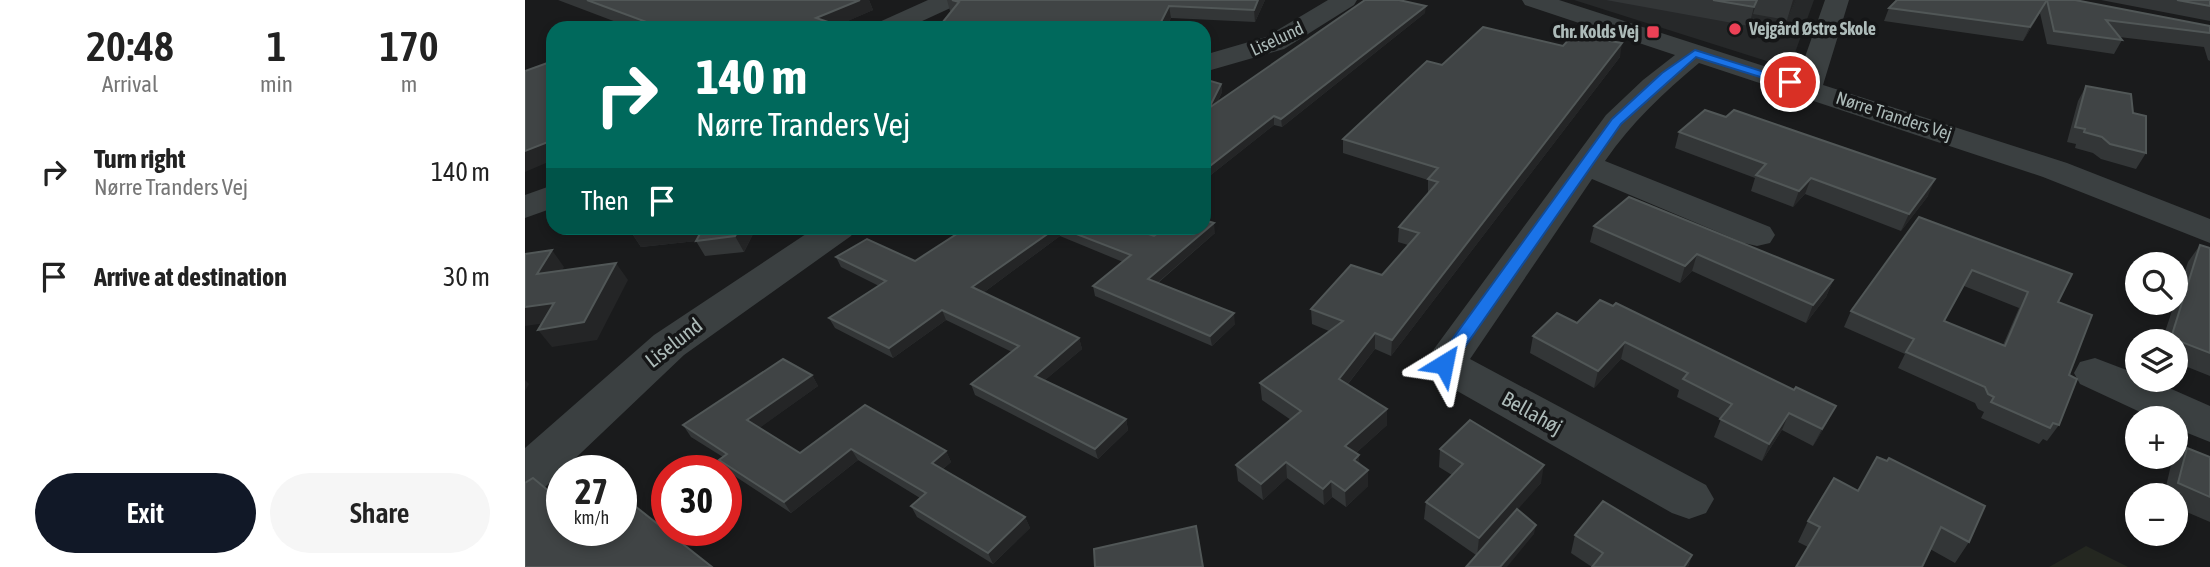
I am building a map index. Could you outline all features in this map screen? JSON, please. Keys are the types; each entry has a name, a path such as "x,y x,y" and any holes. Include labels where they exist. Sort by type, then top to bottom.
{"street":[{"name":"Liselund","path":"1211,62 1275,43 1345,0"},
{"name":"Nørre Tranders Vej","path":"1534,0 2055,170 2210,232"},
{"path":"1808,88 1837,0"},
{"path":"899,21 935,2"},
{"name":"Bellahøj","path":"1689,499 1444,364 1617,121 1653,86 1695,53"},
{"path":"1586,165 1757,235"},
{"path":"525,208 546,198"},
{"name":"Liselund","path":"525,476 669,345 828,235"},
{"path":"2095,373 2210,425"}],"shaded area":[{"name":"Vejgård Østre Skole","path":"1574,0 1814,0 1792,61 1773,63"},
{"path":"2086,546 2128,567 2049,567"}],"building":[{"path":"587,0 860,0 816,18 825,21 644,21"},
{"path":"952,0 1258,0 1254,10 1169,6 1162,21 944,21 959,2"},
{"path":"1365,0 1399,0 1426,6 1281,119 1274,116 1211,165 1211,107"},
{"path":"1713,0 1757,0 1754,7"},
{"path":"1897,0 2047,0 2030,27 1889,8"},
{"path":"2047,0 2075,0 2210,26 2210,33 2106,20 2122,40 2054,31"},
{"path":"2177,0 2210,0 2210,6"},
{"path":"1483,27 1563,46 1573,35 1622,43 1392,340 1375,333 1339,379 1387,409 1345,446 1359,455 1354,460 1368,470 1345,491 1331,481 1323,489 1286,462 1261,484 1236,465 1301,411 1260,383 1343,321 1311,309 1351,265 1382,275 1419,233 1399,227 1438,182 1428,179 1438,168 1343,139 1427,61 1442,65"},
{"path":"546,64 546,143 525,151 525,71"},
{"path":"1211,81 1221,84 1211,104"},
{"path":"2086,86 2131,94 2133,113 2146,116 2146,153 2110,144 2102,137 2075,127"},
{"path":"1705,110 1726,117 1734,110 1935,179 1909,214 1811,178 1799,191 1756,175 1766,164 1679,132"},
{"path":"1629,197 1833,280 1813,305 1697,254 1685,266 1594,226"},
{"path":"1919,217 2072,274 2058,302 2092,315 2069,375 2077,379 2059,425 2053,423 2050,428 1991,402 1994,397 1988,394 1985,387 1906,352 1914,339 1851,311","holes":["1972,270 2028,292 2005,346 1944,321"]},
{"path":"699,235 736,235 735,236 696,241"},
{"path":"955,235 1046,235 972,287 1079,338 1035,376 1126,419 1095,449 971,384 1019,346 942,310 889,348 829,318 886,281 836,257 867,239 915,261"},
{"path":"1079,235 1200,235 1148,279 1234,313 1210,336 1093,286 1131,255"},
{"path":"2200,245 2210,248 2210,353 2188,345 2188,329 2174,329 2178,315 2188,315 2188,283"},
{"path":"552,250 537,274 616,263 584,322 538,330 554,303 525,307 525,254"},
{"path":"1600,300 1613,306 1616,303 1794,390 1796,387 1836,406 1822,429 1789,413 1769,444 1720,419 1732,404 1683,379 1688,373 1625,342 1598,371 1533,336 1557,313 1577,323"},
{"path":"783,359 812,375 747,420 800,453 865,405 946,451 932,463 1025,517 988,553 911,506 926,493 851,449 784,502 742,475 742,455 726,455 683,425"},
{"path":"1470,420 1544,465 1479,538 1426,502 1463,464 1440,449"},
{"path":"2188,448 2210,457 2210,497 2188,487 2188,483 2178,483 2182,469 2188,469"},
{"path":"1877,457 1887,461 1889,458 1985,506 1969,542 1941,527 1922,567 1796,567 1820,527 1808,521 1834,478 1858,491"},
{"path":"533,478 546,489 546,546 637,546 637,508 651,519 651,546 685,546 712,567 525,567 525,483"},
{"path":"1603,501 1692,555 1684,567 1592,567 1603,553 1575,535"},
{"path":"1517,509 1536,525 1500,567 1466,567"},
{"path":"1196,526 1203,567 1095,567 1094,549"}],"place":[{"name":"Vejgård Østre Skole","path":"1735,29"},
{"name":"Chr. Kolds Vej","path":"1653,32"}],"route":[{"path":"1444,364 1617,121 1653,86 1695,53 1790,82"}]}
